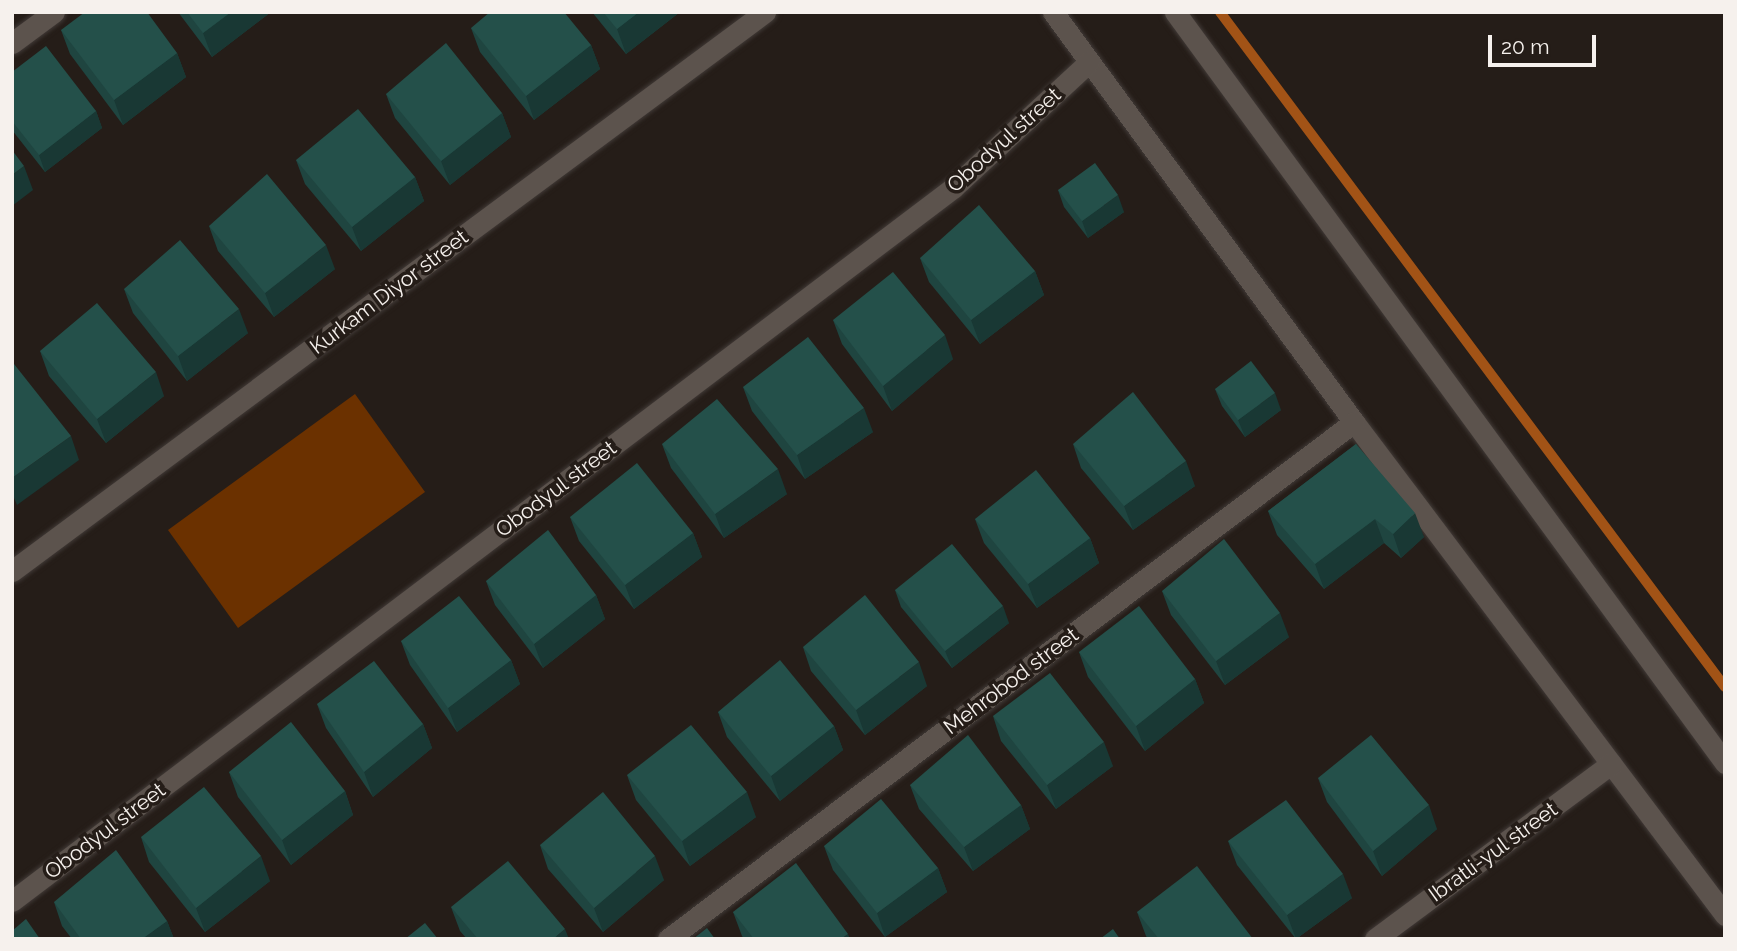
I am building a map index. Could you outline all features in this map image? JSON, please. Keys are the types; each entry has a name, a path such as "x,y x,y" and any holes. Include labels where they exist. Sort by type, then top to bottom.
{"street":[{"path":"12,43 54,12"},
{"name":"Kurkam Diyor street","path":"12,571 765,12"},
{"path":"1053,12 1354,422 1725,915"},
{"path":"1175,12 1725,763"},
{"name":"Obodyul street","path":"12,901 954,187 1089,62"},
{"name":"Mehrobod street","path":"668,939 1354,422"},
{"name":"Ibratli-yul street","path":"1375,939 1611,764"}],"shaded area":[{"path":"355,394 425,492 238,628 168,530"}],"building":[{"path":"85,12 147,12 177,53 114,100 61,30"},
{"path":"187,12 231,12 203,33"},
{"path":"490,12 564,12 591,45 526,96 471,28"},
{"path":"603,12 639,12 617,29"},
{"path":"446,43 502,113 441,161 386,94"},
{"path":"46,46 96,111 39,155 12,121 12,72"},
{"path":"358,109 415,177 352,227 296,160"},
{"path":"12,150 24,166 12,175"},
{"path":"1095,163 1118,195 1082,221 1058,190"},
{"path":"267,174 326,245 265,293 209,226"},
{"path":"979,205 1035,271 971,320 920,258"},
{"path":"180,240 239,309 178,356 124,289"},
{"path":"893,272 945,335 883,386 833,320"},
{"path":"97,303 156,372 97,419 40,351"},
{"path":"808,337 864,408 797,455 743,387"},
{"path":"1251,361 1275,393 1238,420 1215,389"},
{"path":"14,364 71,436 12,478 12,366"},
{"path":"1133,392 1186,461 1124,506 1073,444"},
{"path":"717,399 778,469 715,514 662,444"},
{"path":"1356,444 1415,513 1393,534 1375,519 1315,564 1268,511"},
{"path":"637,463 693,533 625,585 570,517"},
{"path":"1036,470 1090,538 1028,584 975,519"},
{"path":"548,530 596,595 534,644 486,581"},
{"path":"1224,539 1280,613 1216,661 1162,591"},
{"path":"952,544 1003,606 945,651 895,590"},
{"path":"865,595 919,662 856,710 803,647"},
{"path":"459,596 511,660 448,708 401,641"},
{"path":"1139,606 1195,679 1136,726 1079,652"},
{"path":"780,660 834,726 771,776 718,712"},
{"path":"374,661 423,724 364,772 317,704"},
{"path":"1050,673 1104,742 1047,785 993,716"},
{"path":"291,722 345,791 282,840 229,772"},
{"path":"691,725 747,792 682,841 627,775"},
{"path":"968,735 1021,805 964,847 910,785"},
{"path":"1371,735 1429,805 1373,851 1318,778"},
{"path":"204,787 261,856 196,908 141,837"},
{"path":"603,792 655,856 594,908 540,845"},
{"path":"881,799 938,868 877,913 824,846"},
{"path":"1286,800 1343,874 1287,915 1228,841"},
{"path":"116,850 167,921 142,939 81,939 54,902"},
{"path":"508,861 565,929 553,939 478,939 451,907"},
{"path":"796,863 848,934 841,939 754,939 733,912"},
{"path":"1197,866 1253,939 1159,939 1137,912"},
{"path":"26,919 40,939 12,939 12,931"},
{"path":"425,923 438,939 405,939"},
{"path":"707,928 715,939 693,939"},
{"path":"1113,929 1120,939 1100,939"}],"waterway":[{"path":"1220,12 1725,687"}]}
